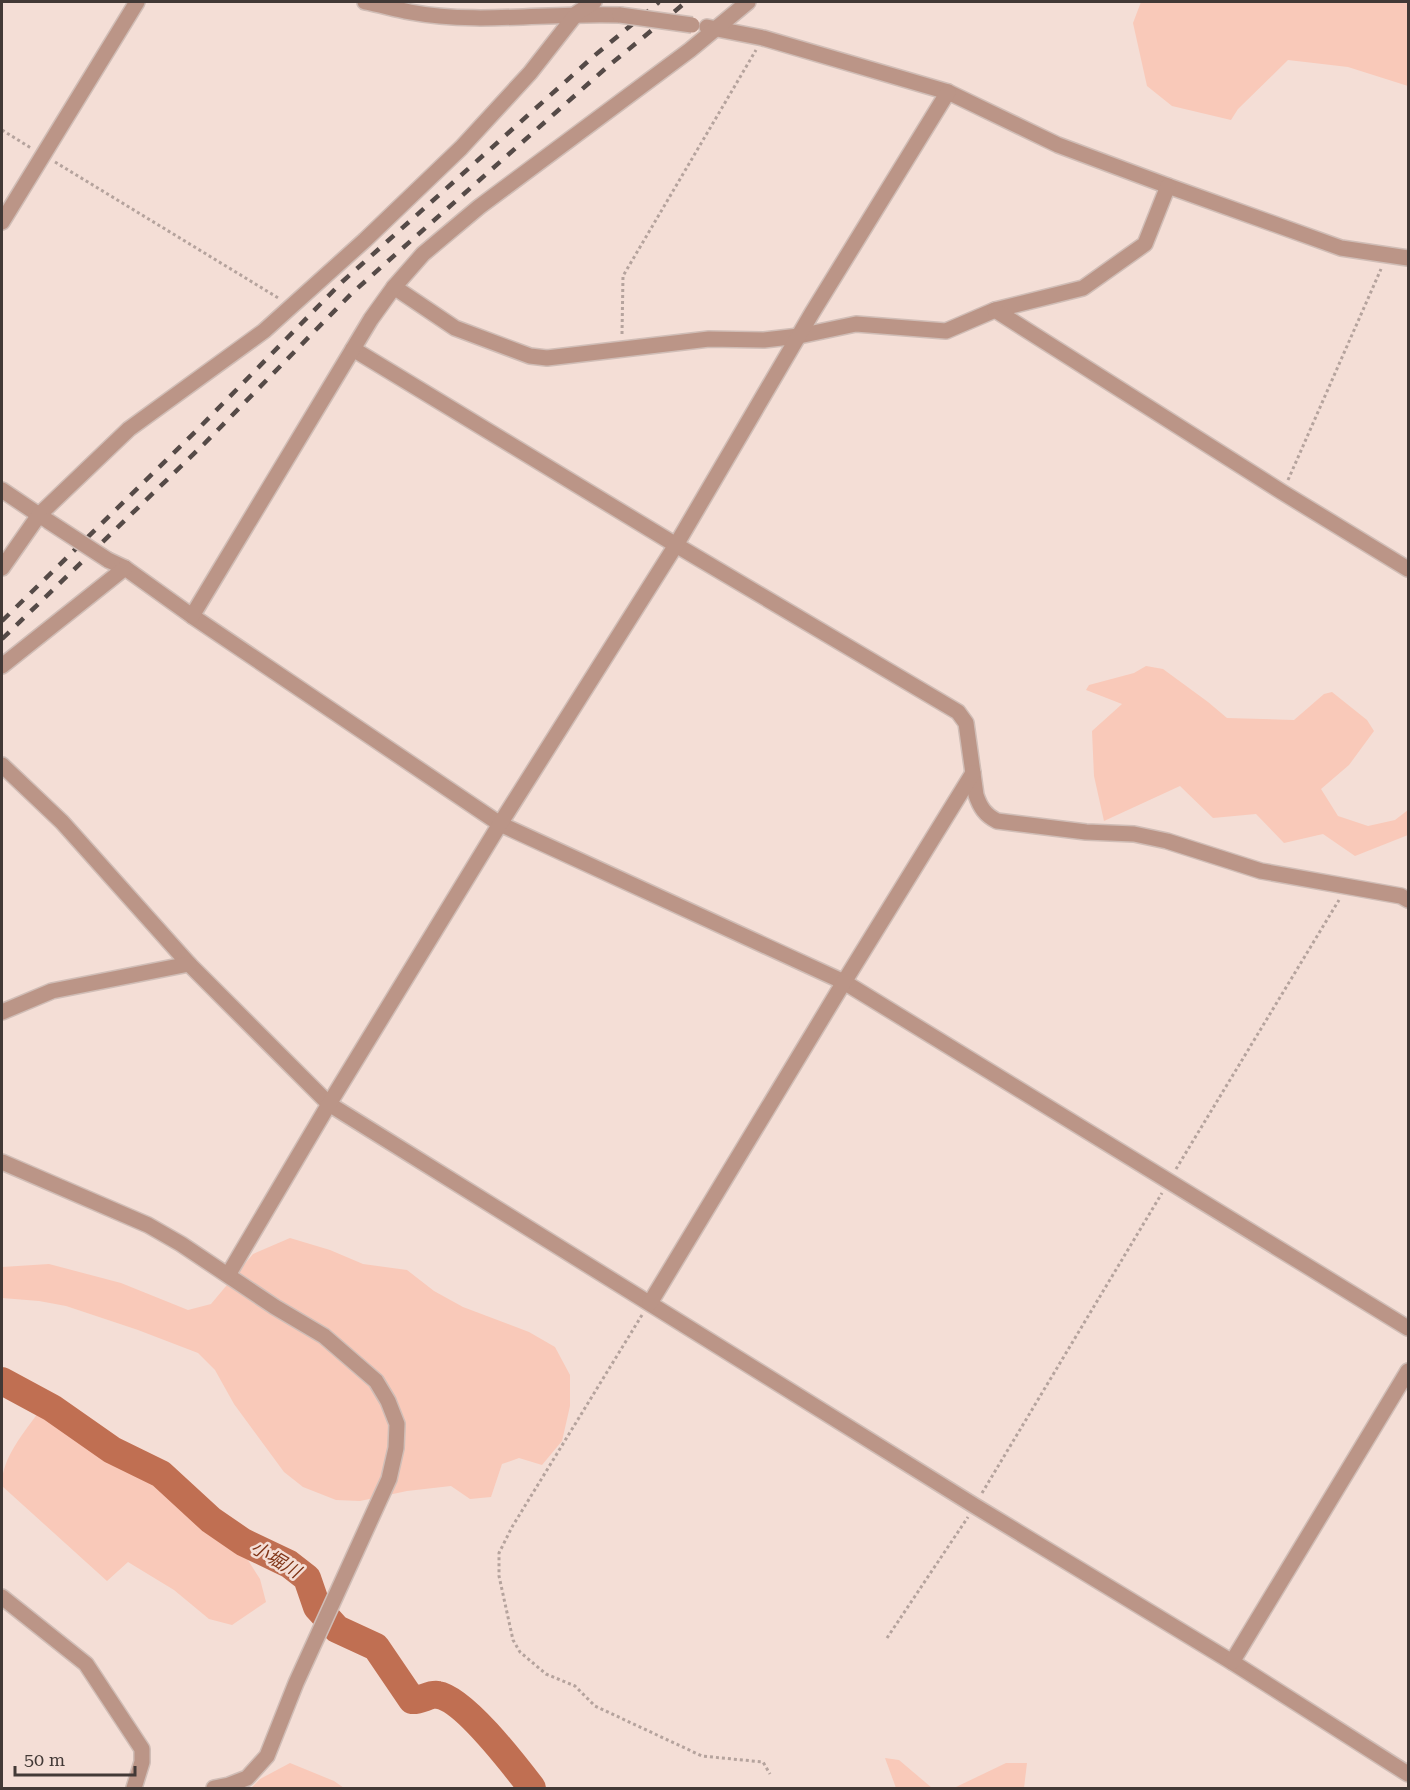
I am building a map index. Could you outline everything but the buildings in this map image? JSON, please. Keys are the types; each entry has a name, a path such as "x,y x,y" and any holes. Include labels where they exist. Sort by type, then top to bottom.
{"street":[{"path":"2,222 137,2"},
{"path":"365,2 411,12 463,16 536,16 577,13 620,15 714,28 764,38 948,92 1058,145 1341,248 1408,258"},
{"path":"2,568 44,518 129,429 264,331 461,148 530,73 577,13 594,2"},
{"path":"192,616 371,319 394,287 423,254 479,207 690,50 748,2"},
{"path":"228,1275 329,1104 500,824 676,545 799,336 948,92"},
{"path":"394,287 455,328 530,356 547,358 709,339 764,340 799,336 855,324 946,331 995,310 1083,288 1145,244 1168,186"},
{"path":"995,310 1408,569"},
{"path":"354,349 676,545 958,712 966,723 980,806 988,816 997,820 1086,832 1134,834 1167,841 1262,871 1401,896 1408,900"},
{"path":"2,490 108,560 125,568 192,616 500,824 844,982 1408,1328"},
{"path":"2,666 125,568"},
{"path":"2,765 62,822 189,964 329,1104 975,1506 1232,1662 1408,1774"},
{"path":"650,1303 973,773"},
{"path":"2,1012 52,991 189,964"},
{"path":"2,1162 148,1226 181,1244 275,1307 324,1336 376,1381 388,1401 397,1424 396,1448 389,1479 296,1683 267,1756 247,1778 214,1788"},
{"path":"1232,1662 1408,1371"},
{"path":"2,1597 81,1659 92,1673 142,1749 142,1762 134,1788"}],"path":[{"path":"622,348 623,276 764,38"},
{"path":"2,130 292,306"},
{"path":"1282,492 1388,255"},
{"path":"887,1638 975,1506 1347,886"},
{"path":"650,1303 512,1527 499,1553 499,1576 513,1640 520,1652 537,1667 546,1674 574,1686 596,1706 702,1756 763,1762 770,1774"}],"shaded area":[{"path":"1141,2 1408,2 1408,86 1348,67 1288,60 1238,109 1231,120 1172,106 1147,86 1133,23"},
{"path":"1146,666 1163,669 1227,718 1294,720 1324,694 1332,692 1367,720 1374,731 1349,765 1321,789 1338,816 1368,826 1395,820 1408,810 1408,835 1355,856 1323,834 1284,843 1256,814 1213,818 1180,786 1104,821 1094,776 1092,731 1122,704 1086,690 1089,685 1134,673"},
{"path":"290,1238 330,1250 363,1264 407,1270 434,1291 463,1307 529,1332 555,1347 570,1375 570,1406 562,1441 542,1465 519,1458 502,1464 491,1497 470,1499 451,1486 407,1491 360,1501 336,1500 303,1487 284,1472 234,1404 215,1370 198,1353 66,1306 2,1298 2,1267 49,1264 121,1283 188,1310 211,1304 253,1254"},
{"path":"40,1410 105,1457 153,1480 195,1517 244,1554 260,1579 266,1602 232,1625 209,1619 174,1590 128,1562 107,1581 2,1486 5,1465 10,1455"},
{"path":"885,1758 899,1760 932,1788 896,1788"},
{"path":"290,1763 334,1781 344,1788 251,1788 260,1779"},
{"path":"1006,1763 1027,1763 1024,1788 954,1788"}],"waterway":[{"name":"小堀川","path":"2,1381 52,1408 112,1450 161,1474 211,1520 243,1542 289,1564 307,1578 317,1607 337,1629 376,1647 412,1700 432,1695 449,1699 475,1720 532,1788"}],"railway":[{"path":"2,621 195,432 342,282 594,56 659,2"},
{"path":"2,639 204,444 352,293 606,68 686,2"}]}
